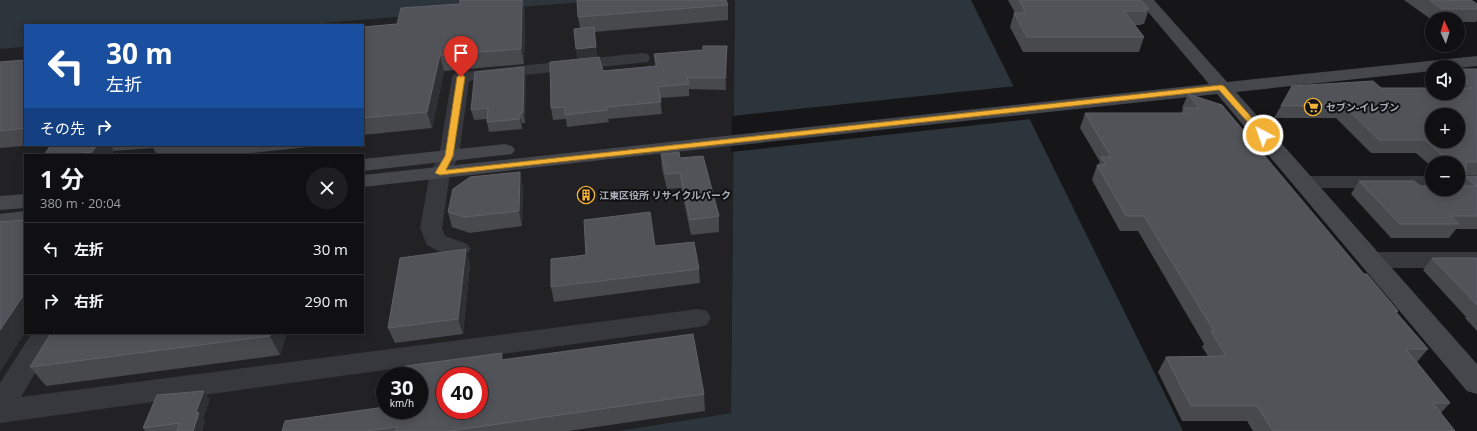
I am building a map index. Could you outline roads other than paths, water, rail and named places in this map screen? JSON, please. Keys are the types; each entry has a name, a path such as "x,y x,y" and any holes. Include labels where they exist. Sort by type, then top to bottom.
{"street":[{"path":"1146,0 1477,383"},
{"path":"364,165 444,164 1095,95 1216,81 1477,46"},
{"path":"458,249 446,246 435,240 431,228 461,77 642,58"},
{"path":"1216,81 1477,61"},
{"path":"364,181 444,164"},
{"path":"1304,182 1425,182"},
{"path":"0,204 24,201"},
{"path":"0,221 24,218"},
{"path":"1371,260 1477,260"},
{"path":"0,411 698,318"},
{"path":"0,407 45,334"}],"place":[{"name":"セブン-イレブン","path":"1313,107"},
{"name":"江東区役所 リサイクルパーク","path":"586,195"}]}
